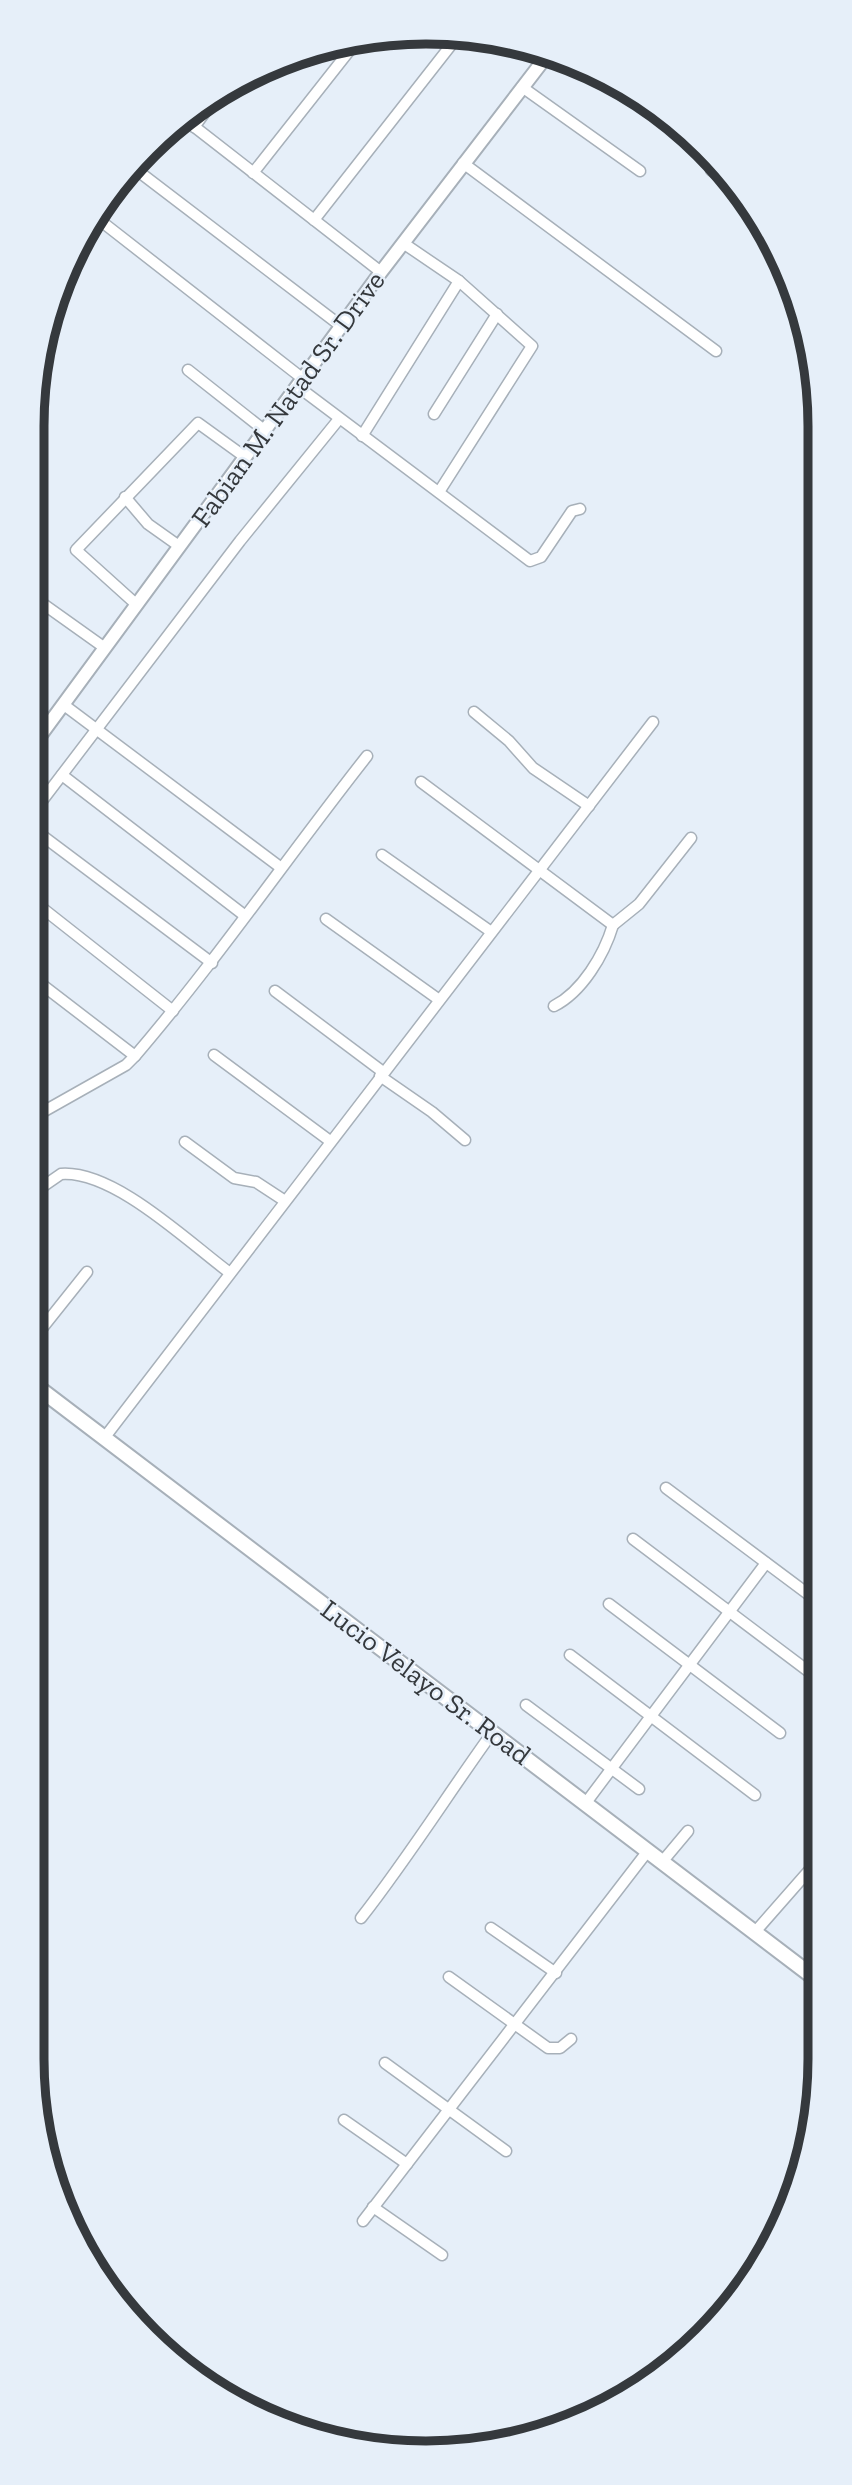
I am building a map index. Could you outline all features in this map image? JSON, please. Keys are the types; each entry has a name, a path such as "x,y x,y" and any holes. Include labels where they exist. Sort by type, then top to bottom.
{"main road":[{"name":"Lucio Velayo Sr. Road","path":"44,1392 808,1973"}],"street":[{"path":"314,220 451,45"},
{"path":"253,173 349,52"},
{"name":"Fabian M. Natad Sr. Drive","path":"44,731 381,272 541,62"},
{"path":"522,88 640,171"},
{"path":"191,125 381,272"},
{"path":"463,163 716,351"},
{"path":"140,173 341,326"},
{"path":"103,223 300,382 339,419 530,561 541,557 572,511 580,509"},
{"path":"403,243 459,281 532,346 439,492"},
{"path":"362,436 459,281"},
{"path":"434,414 497,314"},
{"path":"188,370 264,430"},
{"path":"44,798 95,729 339,419"},
{"path":"137,605 75,552 198,423 245,457"},
{"path":"125,497 148,524 179,546"},
{"path":"44,605 105,648"},
{"path":"64,705 280,867"},
{"path":"474,712 509,741 533,768 589,806"},
{"path":"105,1437 490,931 653,722"},
{"path":"44,1111 126,1065 135,1056 212,963 244,915 367,755"},
{"path":"62,775 244,915"},
{"path":"421,782 613,925"},
{"path":"44,837 212,963"},
{"path":"554,1006 567,997 600,956 613,925 639,904 691,838"},
{"path":"382,855 490,931"},
{"path":"44,910 173,1011"},
{"path":"326,919 439,999"},
{"path":"44,985 135,1056"},
{"path":"275,991 465,1140"},
{"path":"214,1055 330,1142"},
{"path":"185,1142 234,1178 256,1182 285,1201"},
{"path":"44,1186 61,1174 92,1179 144,1208 230,1273"},
{"path":"44,1326 87,1272"},
{"path":"666,1488 808,1594"},
{"path":"633,1539 808,1671"},
{"path":"585,1804 766,1563"},
{"path":"609,1604 780,1733"},
{"path":"570,1655 754,1795"},
{"path":"526,1705 639,1789"},
{"path":"362,1918 392,1880 453,1785 492,1733"},
{"path":"662,1863 688,1831"},
{"path":"363,2221 517,2025 647,1852"},
{"path":"755,1932 808,1872"},
{"path":"491,1928 556,1973"},
{"path":"449,1977 548,2049 560,2048 571,2039"},
{"path":"386,2063 506,2151"},
{"path":"344,2120 407,2164"},
{"path":"373,2207 442,2255"}]}
